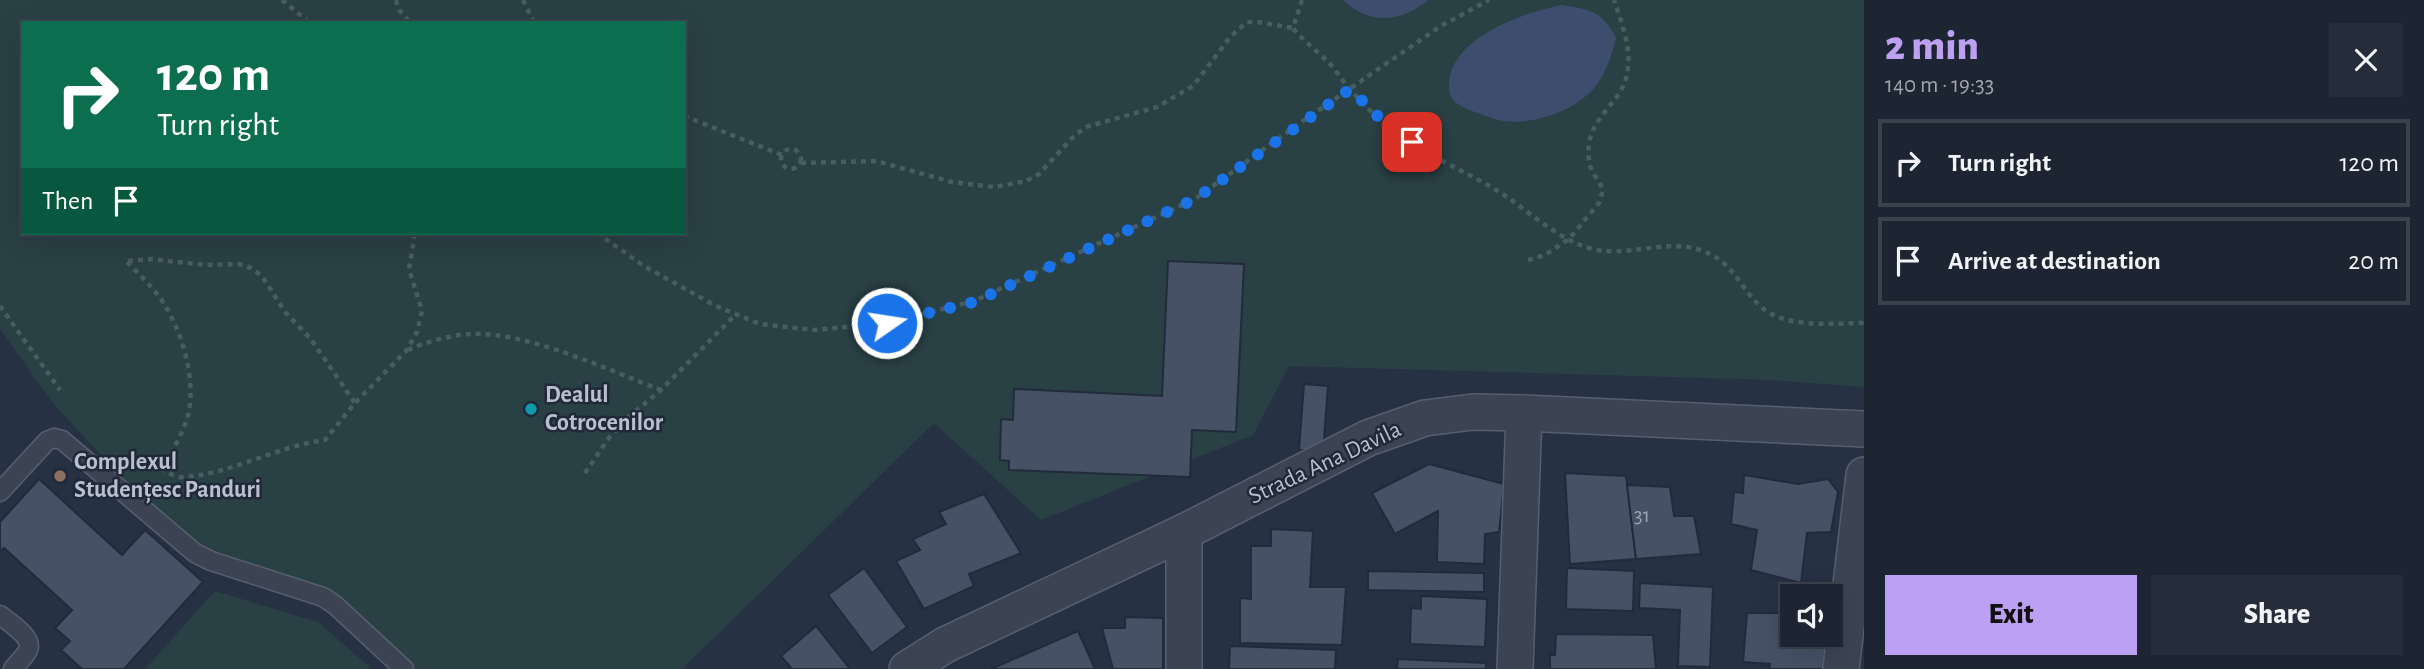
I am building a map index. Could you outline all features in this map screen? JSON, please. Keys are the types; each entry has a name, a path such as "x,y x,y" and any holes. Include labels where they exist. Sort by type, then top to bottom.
{"street":[{"name":"Strada Ana Davila","path":"907,669 945,645 1184,532 1368,438 1399,425 1451,414 1524,413 1864,429"},
{"path":"1515,669 1524,413"},
{"path":"1841,669 1864,475"},
{"path":"1184,532 1184,669"}],"lane":[{"path":"0,492 47,441 54,438 62,440 195,553 211,561 323,597 335,604 404,669"},
{"path":"0,615 27,638 29,644 28,651 13,669"}],"path":[{"path":"282,0 308,21"},
{"path":"396,0 399,10 409,21"},
{"path":"523,0 533,21"},
{"path":"1293,28 1302,0"},
{"path":"600,235 644,266 716,306 760,324 814,330 887,323 974,302 1195,199 1441,26 1489,0"},
{"path":"1528,260 1545,255 1570,239 1598,203 1602,190 1589,165 1588,147 1595,125 1621,91 1627,74 1628,41 1614,0"},
{"path":"801,163 801,156 796,150 788,149 782,155 786,168 796,168 801,163 876,161 952,182 994,187 1026,181 1039,174 1074,136 1086,127 1157,107 1193,86 1231,36 1247,23 1258,22 1293,28 1393,131 1501,193 1570,239 1609,253 1672,246 1699,250 1723,262 1758,304 1781,319 1817,323 1864,323"},
{"path":"686,117 782,155"},
{"path":"355,403 310,338 285,312 262,275 251,268 239,264 206,265 150,259 127,261 166,307 179,334 187,364 191,390 189,414 163,470 180,478 206,473 300,443 325,440 355,403 406,351 417,332 422,311 409,269 415,235"},
{"path":"0,306 60,390"},
{"path":"585,473 608,439 626,419 661,390 736,314"},
{"path":"406,351 423,344 471,334 521,340 587,361 661,390"}],"green space":[{"path":"0,0 1864,0 1864,387 1773,380 1289,366 1253,435 1041,520 934,423 682,669 413,669 346,602 188,550 52,402 0,329"},
{"path":"215,591 318,622 372,669 145,669"}],"water":[{"path":"1343,0 1428,0 1407,13 1385,18 1363,14"},
{"path":"1562,5 1594,13 1605,22 1616,38 1602,76 1587,96 1553,114 1515,122 1493,118 1460,106 1454,101 1449,89 1450,76 1456,61 1466,49 1480,37 1513,20"}],"building":[{"path":"1168,261 1244,264 1236,432 1192,430 1190,477 1009,470 1009,461 1000,460 1001,419 1013,420 1014,389 1162,396"},
{"path":"1304,384 1328,386 1323,452 1299,450"},
{"path":"1429,464 1504,484 1499,532 1485,534 1484,564 1437,562 1438,511 1395,534 1372,493"},
{"path":"1565,473 1626,476 1636,559 1570,564"},
{"path":"1744,475 1798,484 1828,479 1838,492 1831,532 1807,533 1801,583 1751,570 1757,530 1731,524 1734,492 1743,493"},
{"path":"39,479 122,555 145,530 203,582 124,669 82,669 61,650 70,641 55,628 72,610 4,548 0,552 0,522"},
{"path":"1627,485 1670,487 1674,516 1694,516 1701,554 1636,559"},
{"path":"984,494 1021,553 969,574 974,586 924,609 896,561 920,550 913,539 946,524 939,512"},
{"path":"1271,529 1313,531 1310,587 1346,587 1342,645 1240,643 1240,598 1251,599 1251,546 1271,546"},
{"path":"864,568 907,627 872,653 828,595"},
{"path":"1567,568 1634,571 1633,611 1566,609"},
{"path":"1368,571 1484,573 1484,592 1368,590"},
{"path":"1640,583 1713,587 1710,667 1678,666 1680,610 1639,608"},
{"path":"1421,596 1487,599 1485,647 1410,644 1411,608 1421,609"},
{"path":"1747,613 1780,613 1780,647 1830,647 1826,669 1769,669 1770,664 1743,662"},
{"path":"1125,617 1163,618 1163,669 1113,669 1102,628 1125,628"},
{"path":"816,626 850,669 792,669 781,656"},
{"path":"1078,631 1095,669 991,669"},
{"path":"1556,634 1653,635 1656,669 1550,669 1550,655 1555,655"},
{"path":"1230,646 1336,650 1335,669 1229,669"},
{"path":"1398,659 1486,663 1486,669 1397,669"}],"place":[{"name":"Dealul Cotrocenilor","path":"531,409"},
{"name":"Complexul Studențesc Panduri","path":"60,476"}],"route":[{"path":"887,323 974,302 1195,199 1350,89 1393,131 1412,142"}]}
